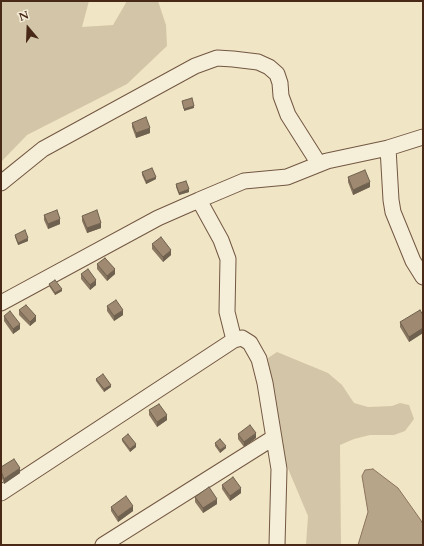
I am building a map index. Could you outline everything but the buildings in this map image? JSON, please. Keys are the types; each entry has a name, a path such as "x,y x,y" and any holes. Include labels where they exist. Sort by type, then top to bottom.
{"street":[{"path":"1,183 42,149 195,66 217,58 258,62 277,74 281,96 288,115 319,164"},
{"path":"1,303 158,218 244,182 287,177 319,164 347,156 388,148 423,137"},
{"path":"388,148 393,212 413,261 423,277"},
{"path":"199,200 221,240 228,259 227,312 234,340"},
{"path":"1,493 234,340 242,338 250,343 259,359 265,382 279,469 274,543"},
{"path":"103,545 273,438"}],"shaded area":[{"path":"1,1 89,1 82,27 113,25 127,1 158,1 166,25 167,46 127,84 27,135 1,162"},
{"path":"277,352 328,373 342,385 354,403 368,407 392,406 400,403 409,405 414,419 405,431 394,435 370,435 354,439 340,445 341,545 306,545 308,516 281,452 268,358"},
{"path":"373,469 398,488 420,519 423,524 423,545 358,545 368,512 362,476 365,470"}]}
